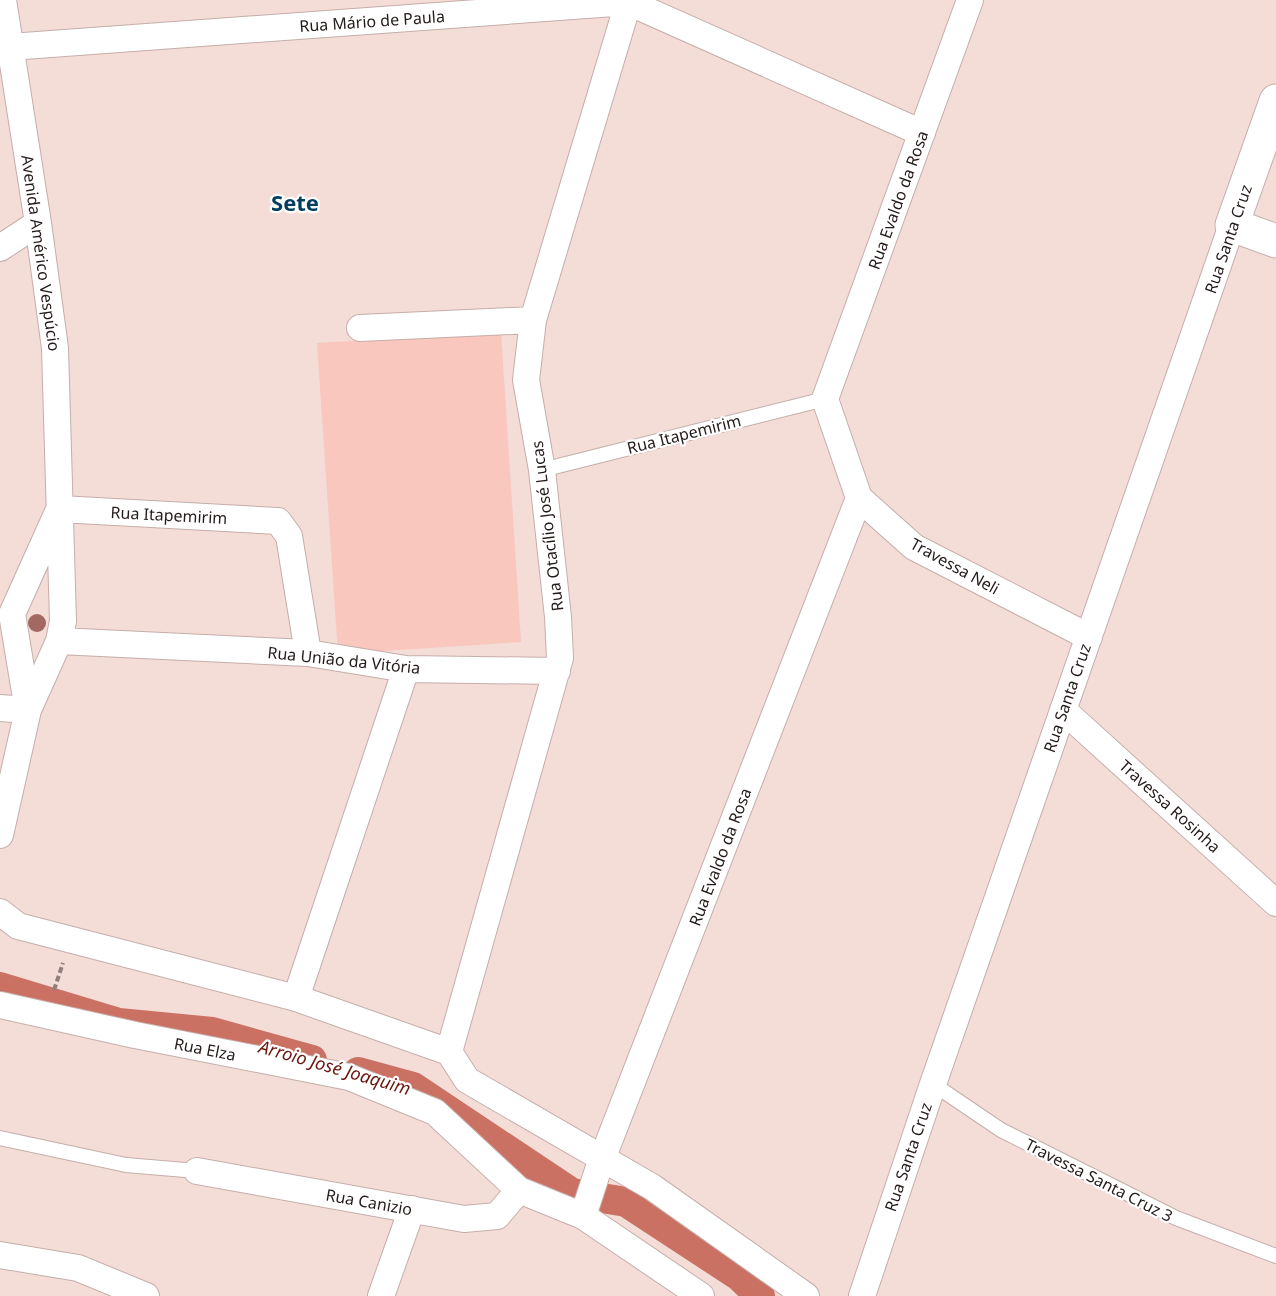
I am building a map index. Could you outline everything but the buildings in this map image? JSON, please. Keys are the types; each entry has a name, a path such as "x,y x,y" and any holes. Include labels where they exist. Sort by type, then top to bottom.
{"main road":[{"name":"Rua Santa Cruz","path":"1232,225 1276,101"},
{"path":"1232,225 1276,242"}],"street":[{"name":"Avenida Américo Vespúcio","path":"0,835 28,710 59,641 63,621 55,348 3,0"},
{"name":"Rua Evaldo da Rosa","path":"825,399 970,0"},
{"name":"Rua Mário de Paula","path":"10,47 629,1 922,133"},
{"name":"Rua Otacílio José Lucas","path":"449,1052 560,658 558,617 542,470 526,380 533,320 629,1"},
{"path":"0,248 38,223"},
{"name":"Rua Santa Cruz","path":"862,1296 933,1083 1232,225"},
{"path":"360,328 533,320"},
{"name":"Travessa Neli","path":"825,399 859,498 914,547 1089,637"},
{"name":"Rua Evaldo da Rosa","path":"584,1213 601,1163 859,498"},
{"name":"Avenida Américo Vespúcio","path":"28,710 12,614 60,509"},
{"name":"Rua Itapemirim","path":"60,509 278,521 289,536 308,653"},
{"name":"Rua União da Vitória","path":"59,641 308,653 406,669 557,670"},
{"path":"296,998 406,669"},
{"path":"0,708 28,710"},
{"name":"Travessa Rosinha","path":"1064,710 1276,903"},
{"path":"0,912 18,926 296,998 449,1052 467,1080 601,1163 652,1187 806,1296"},
{"name":"Rua Elza","path":"0,1005 135,1035 349,1077 435,1112 519,1190"},
{"name":"Rua Canizio","path":"197,1171 464,1219 496,1216 519,1190"},
{"path":"519,1190 584,1213 701,1296"},
{"path":"381,1296 412,1209"},
{"path":"0,1255 78,1268 146,1296"}],"lane":[{"name":"Rua Itapemirim","path":"542,470 825,399"},
{"name":"Travessa Santa Cruz 3","path":"933,1083 1001,1130 1176,1218 1276,1256"},
{"name":"Rua Canizio","path":"0,1138 126,1165 197,1171"}],"path":[{"path":"52,995 62,966"}],"shaded area":[{"path":"501,332 521,642 338,654 317,343"}],"waterway":[{"name":"Arroio José Joaquim","path":"0,987 119,1023 212,1032 312,1060"},
{"name":"Arroio José Joaquim","path":"358,1072 413,1087 572,1193 626,1202 739,1276 760,1296"}],"district":[{"name":"Sete","path":"295,202"}]}
